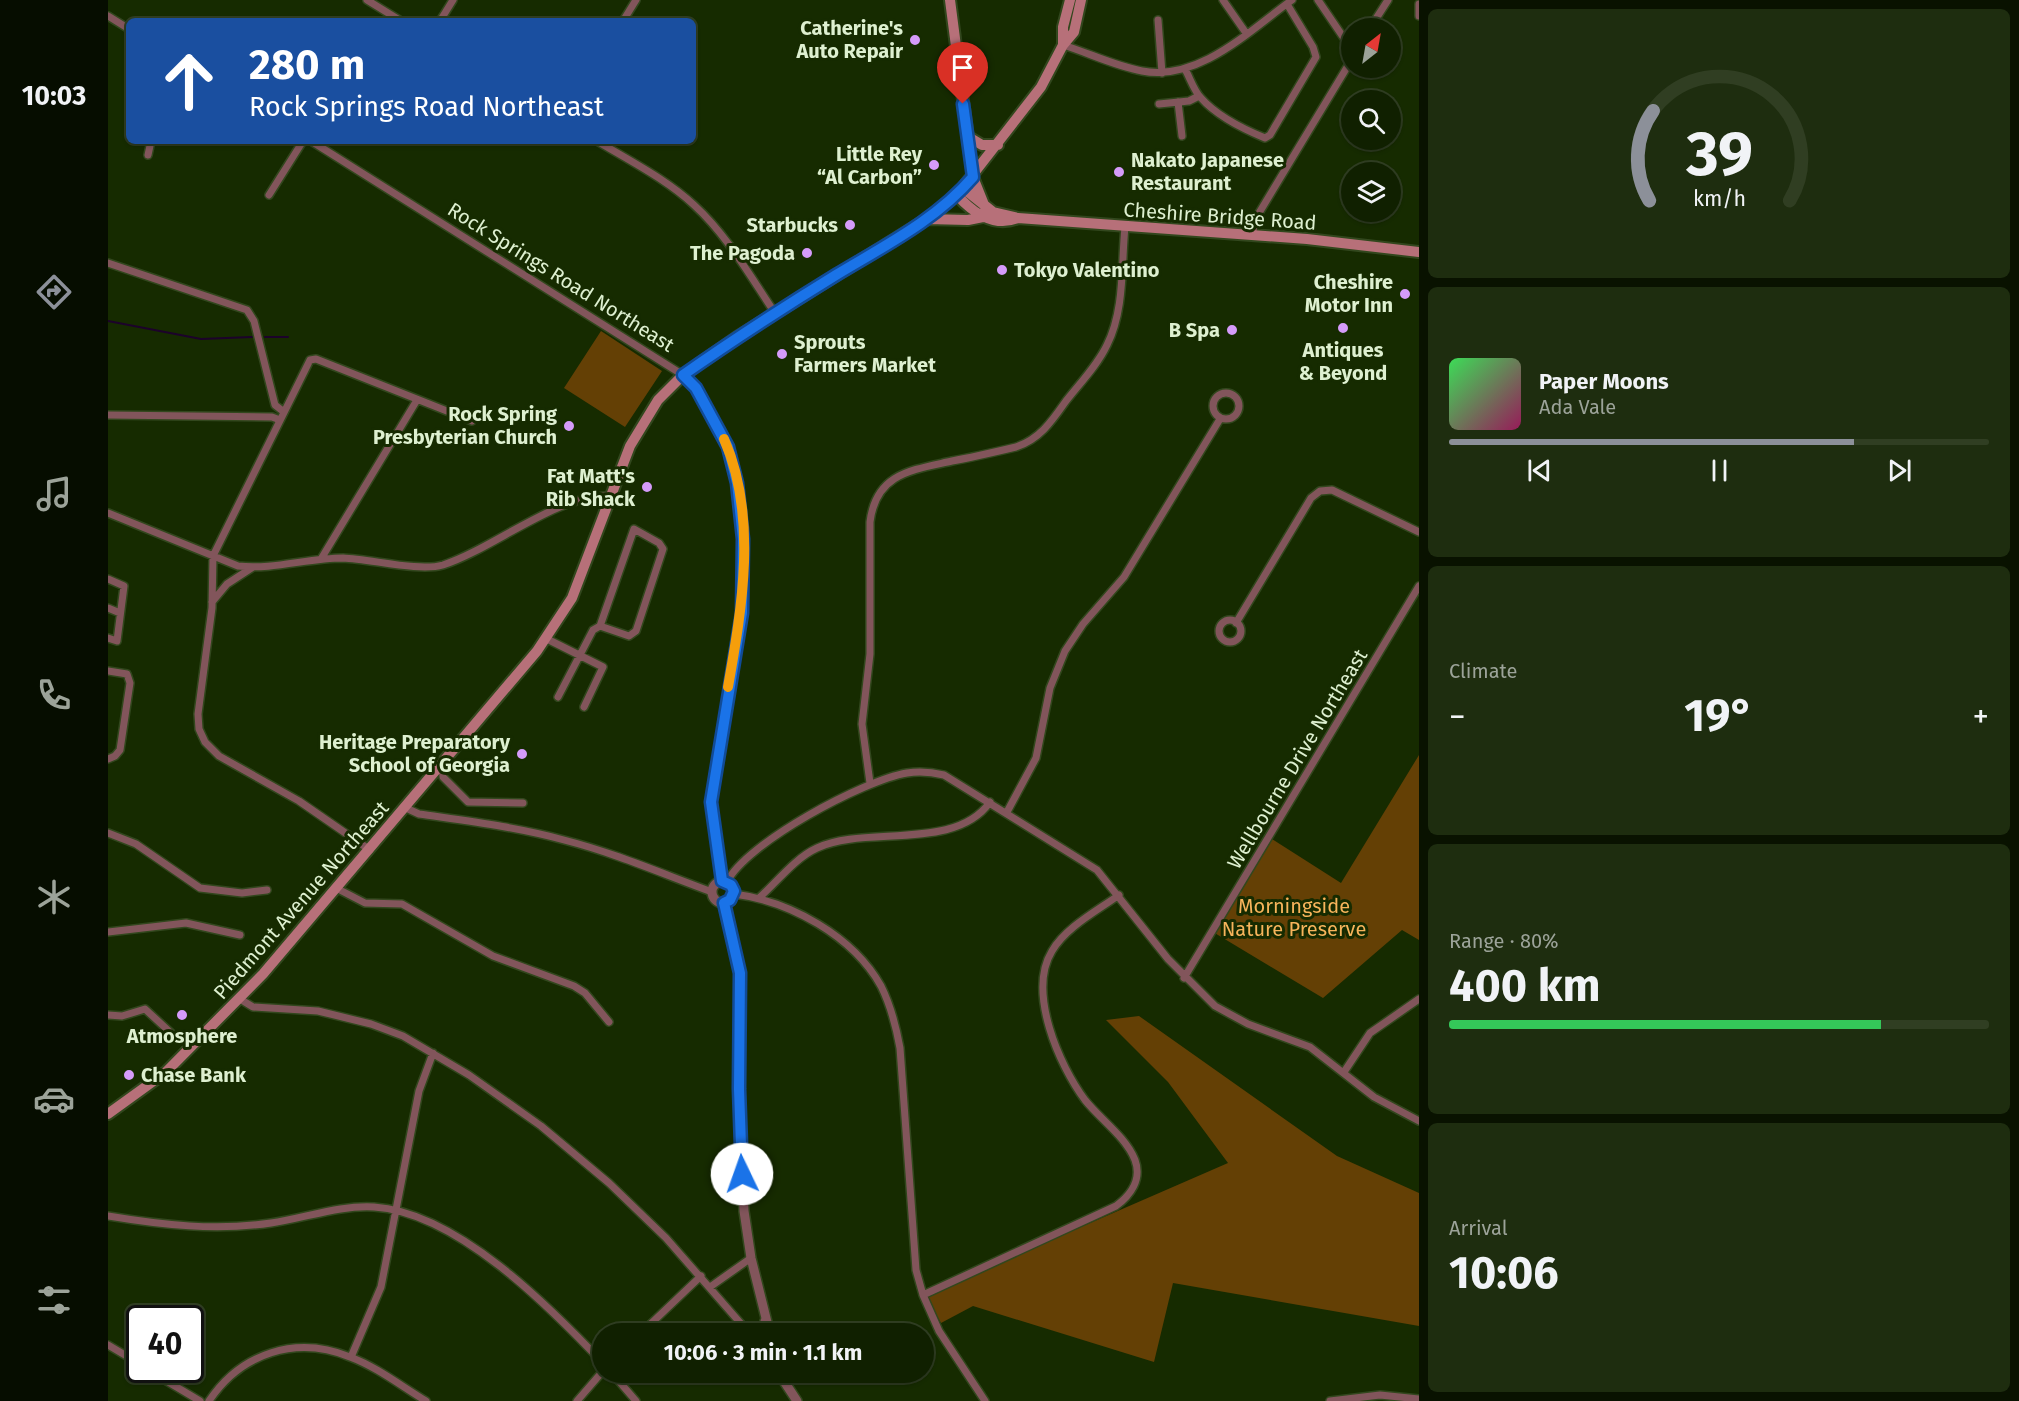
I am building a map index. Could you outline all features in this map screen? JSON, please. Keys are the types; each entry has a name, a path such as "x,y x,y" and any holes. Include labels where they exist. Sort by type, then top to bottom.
{"main road":[{"path":"950,0 973,177 984,212 972,211 960,192"},
{"path":"1063,45 1063,27 1070,0"},
{"name":"Piedmont Avenue Northeast","path":"108,1114 166,1072 240,999 338,889 547,639 578,584 610,496 640,427 658,400 683,375 775,313 927,219 960,192 1041,87 1063,45 1074,32 1081,0"},
{"path":"967,136 982,145 998,145"},
{"name":"Cheshire Bridge Road","path":"927,219 968,220 984,212 1010,222 1018,218 1252,235 1419,252"}],"street":[{"path":"367,0 396,18"},
{"path":"442,18 453,0"},
{"path":"625,18 636,0"},
{"path":"1234,0 1225,3 1246,33"},
{"path":"1318,0 1341,34"},
{"path":"1376,18 1388,0"},
{"path":"1063,45 1139,71 1162,73 1185,69 1219,52 1289,2 1316,57 1270,135 1265,138 1223,116 1199,96 1185,69"},
{"path":"1419,4 1419,16"},
{"path":"108,16 126,27"},
{"path":"1158,20 1162,73"},
{"path":"1252,235 1256,218 1341,77"},
{"path":"1159,104 1199,96"},
{"path":"1178,102 1182,135"},
{"path":"148,155 150,144"},
{"path":"268,195 301,144"},
{"name":"Rock Springs Road Northeast","path":"316,144 683,375 696,388 728,447 737,483 743,539 742,613 711,802 725,881"},
{"path":"602,144 665,182 694,206 725,239 775,313"},
{"path":"870,783 866,768 862,724 870,654 870,522 875,501 887,483 904,472 1016,447 1032,441 1044,430 1098,360 1112,335 1119,305 1125,227"},
{"path":"108,263 247,310 254,321 275,405 284,412"},
{"path":"370,850 299,801 219,756 205,742 198,714 212,602 213,556 308,363 314,359 472,421"},
{"path":"321,559 417,400"},
{"path":"108,415 272,417 280,420"},
{"path":"1007,812 1036,758 1050,688 1065,651 1083,624 1124,577 1220,419"},
{"path":"1236,623 1311,498 1320,491 1332,490 1419,532"},
{"path":"108,513 238,566 254,567 321,559 369,560 424,567 439,566 593,495 610,496"},
{"path":"558,697 593,630 600,626 634,529 659,543 663,549 644,608 633,635 600,626"},
{"path":"212,602 227,584 254,567"},
{"path":"108,579 124,586 117,641 108,638"},
{"name":"Wellbourne Drive Northeast","path":"1184,978 1419,586"},
{"path":"108,608 120,613"},
{"path":"547,639 603,667 584,707"},
{"path":"108,671 127,674 129,683 120,750 116,756 108,759"},
{"path":"442,765 443,777 468,802 523,803"},
{"path":"712,891 716,884 725,881 737,867 776,837 828,804 870,783 906,773 932,772 955,780 1097,870 1184,978 1204,998 1226,1013 1310,1047 1390,1107 1419,1121"},
{"path":"759,898 818,847 858,839 937,832 980,813 990,802"},
{"path":"406,807 419,814 525,830 564,840 643,864 712,891 715,899 724,903"},
{"name":"Piedmont Avenue Northeast","path":"108,833 136,844 200,888 242,892 267,890"},
{"path":"724,903 734,894 732,887 725,881"},
{"path":"338,889 365,903 402,904 493,956 574,986 585,993 609,1022"},
{"path":"734,894 759,898 802,915 842,940 869,968 888,1001 900,1048 912,1246 923,1295 939,1331 985,1401"},
{"path":"923,1295 1116,1206 1133,1189 1137,1173 1134,1158 1086,1102 1069,1075 1051,1032 1043,986 1047,963 1058,943 1119,895"},
{"path":"724,903 740,973 740,1138 744,1210 751,1258 767,1323"},
{"name":"Piedmont Avenue Northeast","path":"108,932 186,923 240,935"},
{"path":"240,999 253,1007 306,1010 352,1018 403,1036 506,1100 575,1154 638,1210 701,1276 741,1323"},
{"path":"1344,1072 1370,1033 1419,999"},
{"path":"108,1015 122,1016 145,1009 171,1033"},
{"path":"351,1357 381,1287 419,1091 433,1053"},
{"path":"108,1216 164,1224 213,1227 271,1223 350,1207 396,1210 438,1225 491,1261 557,1315 592,1352"},
{"path":"710,1287 751,1258"},
{"path":"652,1323 701,1276"},
{"path":"764,1312 764,1323"},
{"path":"108,1345 126,1356"},
{"path":"209,1401 233,1372 269,1352 310,1347 351,1357 426,1401"},
{"path":"170,1383 200,1401"},
{"path":"577,1401 593,1383"},
{"path":"620,1383 636,1401"},
{"path":"785,1383 797,1401"},
{"path":"1330,1401 1380,1395 1419,1399"}],"green space":[{"path":"601,331 662,371 625,427 564,388"},
{"name":"Morningside Nature Preserve","path":"1419,755 1419,940 1402,930 1323,998 1213,932 1269,837 1341,883"},
{"path":"1139,1016 1337,1156 1419,1193 1419,1326 1173,1283 1154,1362 973,1306 941,1323 925,1295 1228,1163 1168,1082 1106,1020"}],"waterway":[{"path":"108,321 201,339 252,337"},
{"path":"265,337 288,337"}],"slow traffic":[{"path":"724,439 734,465 737,483 744,576 742,613 728,687"}],"place":[{"name":"Catherine's Auto Repair","path":"915,40"},
{"name":"Little Rey “Al Carbon”","path":"934,165"},
{"name":"Nakato Japanese Restaurant","path":"1119,172"},
{"name":"Starbucks","path":"850,225"},
{"name":"The Pagoda","path":"807,253"},
{"name":"Tokyo Valentino","path":"1002,270"},
{"name":"Cheshire Motor Inn","path":"1405,294"},
{"name":"Antiques & Beyond","path":"1343,328"},
{"name":"B Spa","path":"1232,330"},
{"name":"Sprouts Farmers Market","path":"782,354"},
{"name":"Rock Spring Presbyterian Church","path":"569,426"},
{"name":"Fat Matt's Rib Shack","path":"647,487"},
{"name":"Heritage Preparatory School of Georgia","path":"522,754"},
{"name":"Atmosphere","path":"182,1015"},
{"name":"Chase Bank","path":"129,1075"}],"route":[{"path":"742,1174 739,1089 740,973 738,955 724,903 729,902 734,889 727,882 722,881 711,802 714,770 742,613 743,539 737,483 728,447 696,388 683,375 737,337 927,219 957,195 973,177 963,104"}]}
